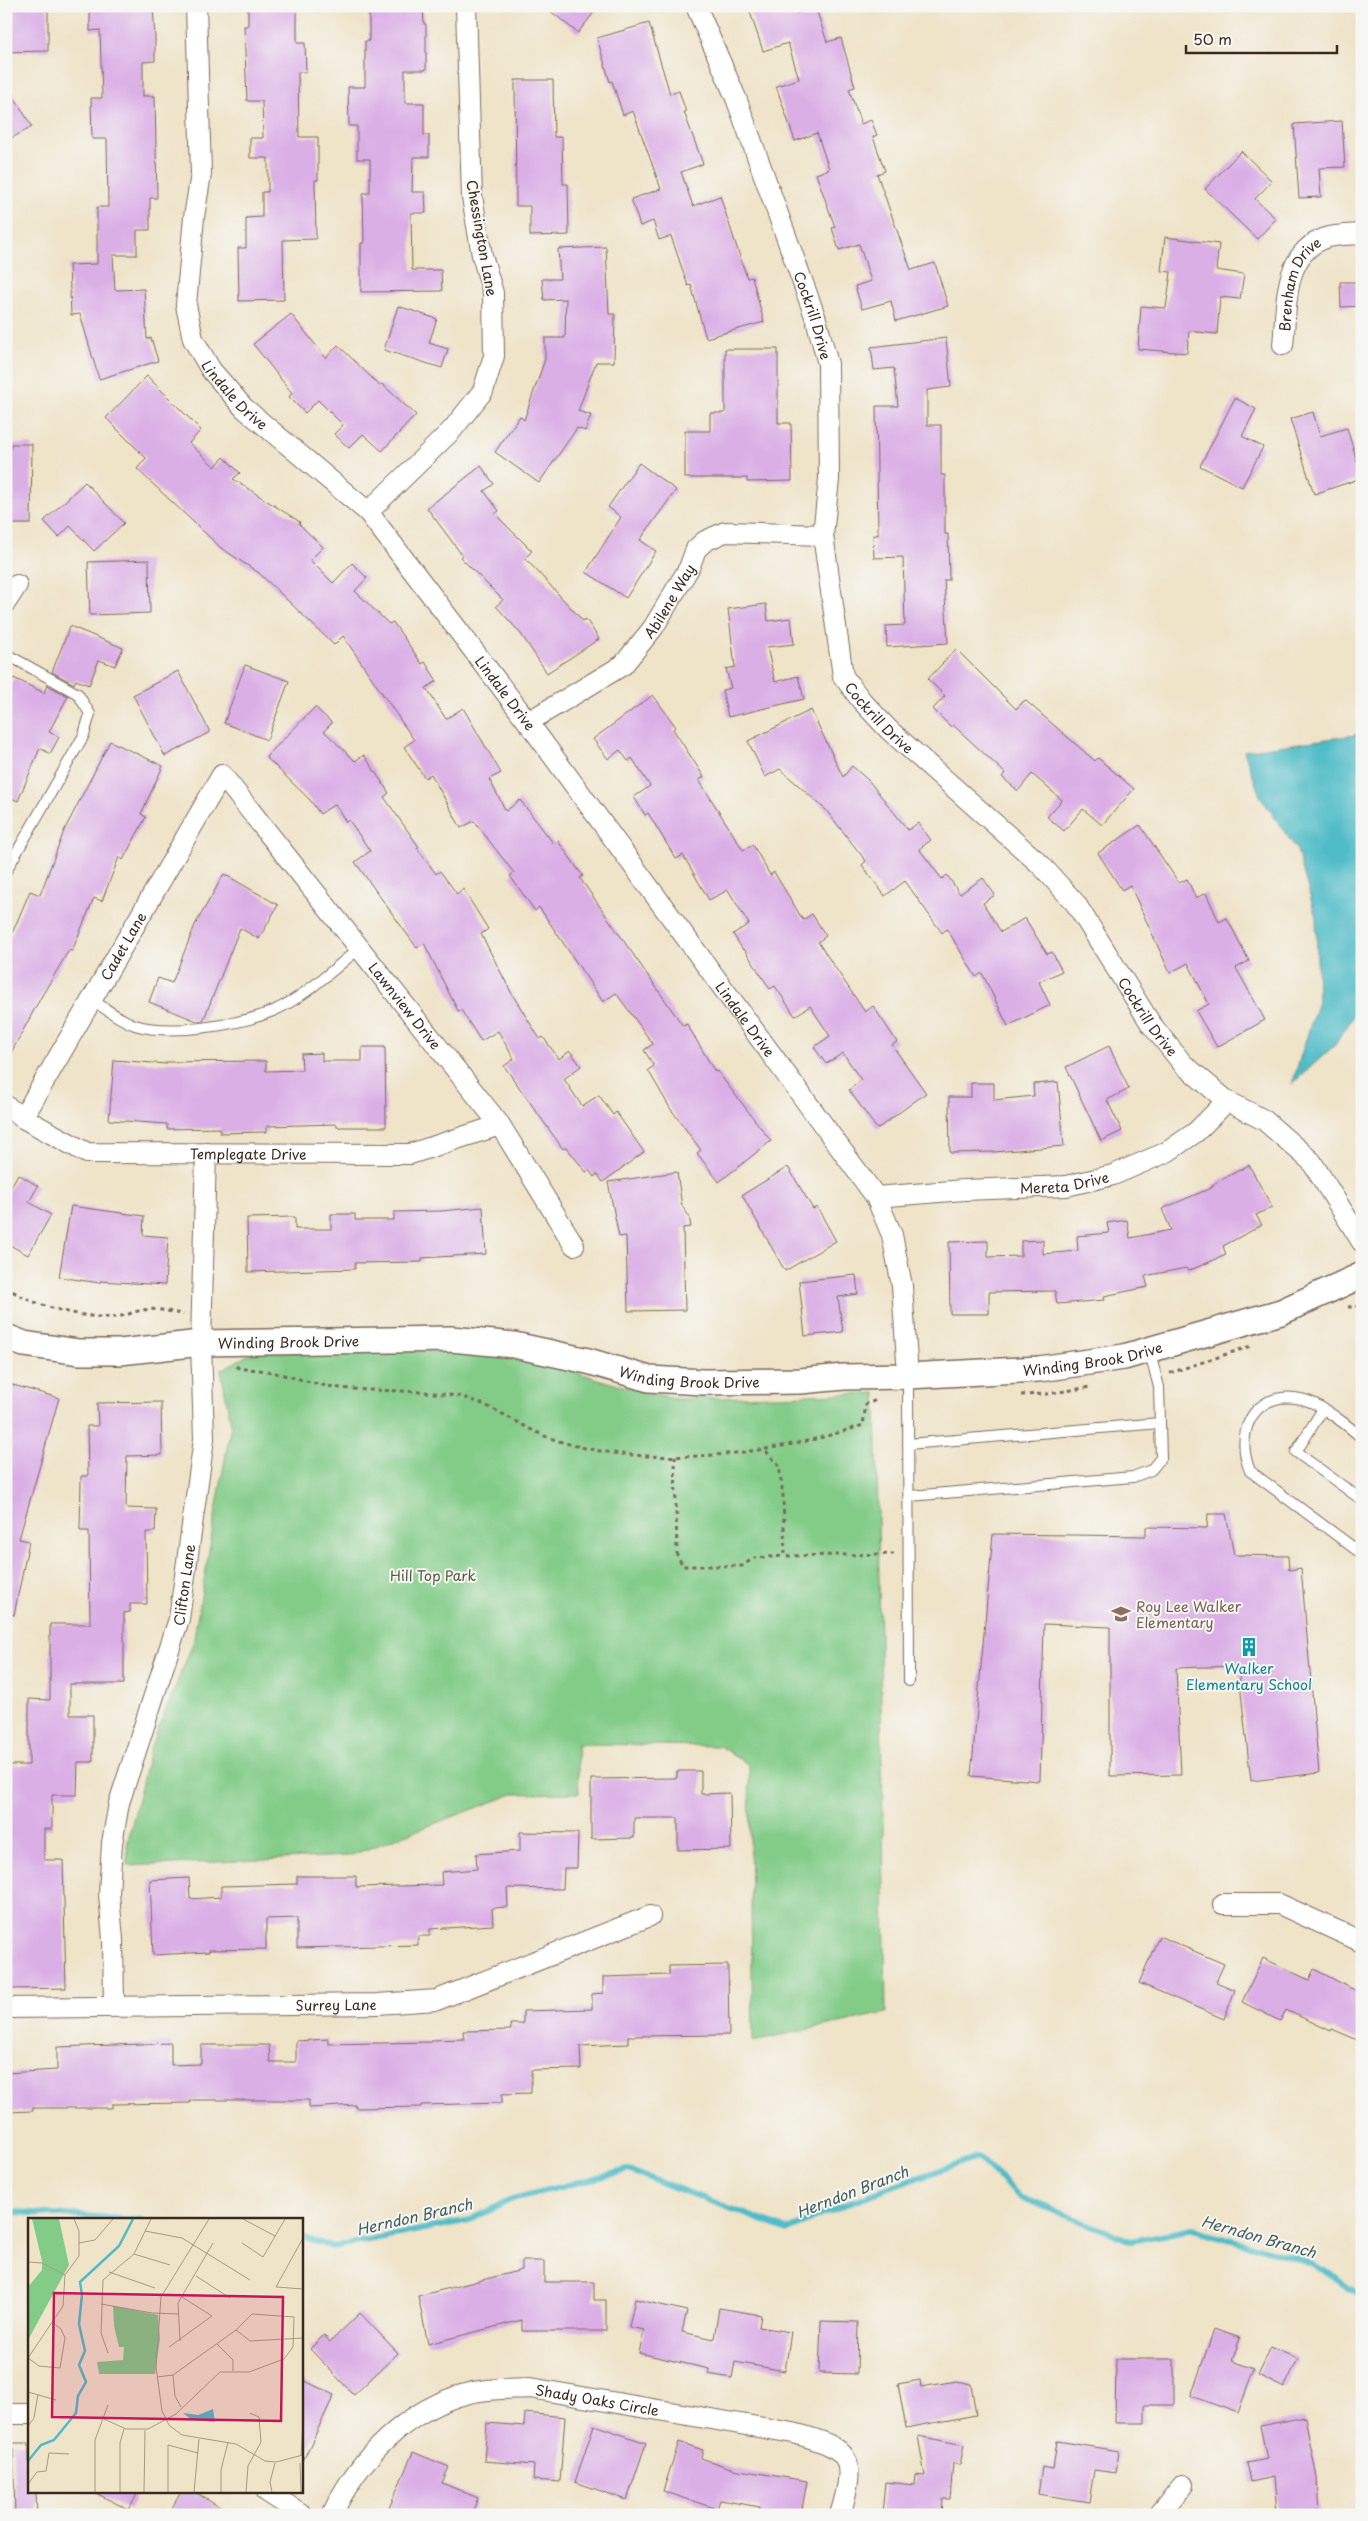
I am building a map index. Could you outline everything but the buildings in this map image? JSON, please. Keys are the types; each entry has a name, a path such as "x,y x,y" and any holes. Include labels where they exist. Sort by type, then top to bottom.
{"street":[{"name":"Lindale Drive","path":"196,6 201,174 194,217 186,305 193,339 211,370 244,408 368,512 528,722 876,1197 892,1236 902,1286 897,1376"},
{"name":"Chessington Lane","path":"368,512 452,430 483,390 494,356 493,293 482,255 472,197 466,6"},
{"name":"Cockrill Drive","path":"696,6 736,98 816,319 828,364 829,478 823,535 843,676 889,730 1040,865 1076,904 1151,1024 1183,1064 1227,1101 1264,1120 1311,1161 1362,1242"},
{"name":"Brenham Drive","path":"1283,345 1294,264 1300,254 1325,238 1362,234"},
{"name":"Abilene Way","path":"528,722 623,664 653,628 688,568 696,550 705,541 725,532 823,535"},
{"path":"6,602 17,585"},
{"name":"Lawnview Drive","path":"222,775 500,1125 574,1245"},
{"name":"Cadet Lane","path":"23,1118 222,775"},
{"name":"Mereta Drive","path":"876,1197 964,1190 1066,1186 1113,1175 1167,1152 1196,1132 1227,1101"},
{"name":"Templegate Drive","path":"6,1106 23,1118 87,1153 410,1154 500,1125"},
{"name":"Clifton Lane","path":"114,2005 113,1940 109,1894 112,1843 119,1803 179,1619 204,1440 202,1331 206,1153"},
{"name":"Winding Brook Drive","path":"6,1337 24,1344 79,1352 120,1352 202,1331 231,1342 451,1339 505,1344 588,1361 658,1380 800,1380 897,1376 1039,1369 1124,1357 1281,1312 1362,1274"},
{"path":"1223,1904 1279,1904 1362,1942"},
{"name":"Surrey Lane","path":"6,2008 114,2005 377,2004 436,2000 650,1916"},
{"name":"Shady Oaks Circle","path":"332,2515 360,2467 375,2450 410,2422 449,2400 469,2393 490,2389 530,2388 784,2431 830,2443 842,2453 848,2465 847,2492 840,2515"},
{"path":"6,2414 28,2414"},
{"path":"1158,2515 1183,2485"},
{"path":"270,2494 303,2515"}],"lane":[{"path":"6,654 78,694 90,714 84,735 6,871"},
{"path":"92,1000 135,1025 186,1030 241,1020 274,1010 312,986 360,948"},
{"path":"910,1496 1133,1477 1151,1470 1161,1458 1159,1387 1149,1350"},
{"path":"897,1376 908,1444 910,1496 909,1681"},
{"path":"1362,1438 1323,1409 1309,1401 1291,1397 1276,1398 1265,1403 1256,1411 1243,1437 1244,1455 1250,1471 1362,1554"},
{"path":"1323,1409 1296,1452 1362,1500"},
{"path":"908,1444 1160,1423"}],"path":[{"path":"6,1287 48,1306 86,1316 117,1317 143,1310 166,1310 191,1319 202,1331"},
{"path":"231,1342 233,1364 240,1369 257,1368 338,1388 461,1397 492,1409 550,1438 592,1450 628,1456 675,1456 765,1450 833,1436 863,1425 866,1404 886,1397 897,1376"},
{"path":"765,1450 779,1466 783,1495 785,1556"},
{"path":"675,1456 676,1555 683,1566 742,1566 754,1558 785,1556 910,1554"}],"green space":[{"name":"Hill Top Park","path":"485,1351 537,1359 607,1382 675,1399 876,1393 886,2013 753,2041 749,1765 720,1746 577,1744 579,1793 513,1794 349,1856 128,1866 127,1845 150,1749 193,1643 231,1425 221,1370 253,1352"}],"water":[{"path":"1362,734 1362,1003 1335,1045 1292,1084 1318,1001 1316,917 1297,850 1260,796 1244,751"}],"waterway":[{"name":"Herndon Branch","path":"302,2237 333,2247 470,2220 512,2199 628,2170 788,2230 850,2202 977,2157 1020,2197 1131,2241 1193,2229 1313,2263 1362,2297"},
{"name":"Herndon Branch","path":"6,2216 16,2212 110,2218"}],"place":[{"name":"Roy Lee Walker Elementary","path":"1121,1614"},
{"name":"Walker Elementary School","path":"1249,1647"}]}
